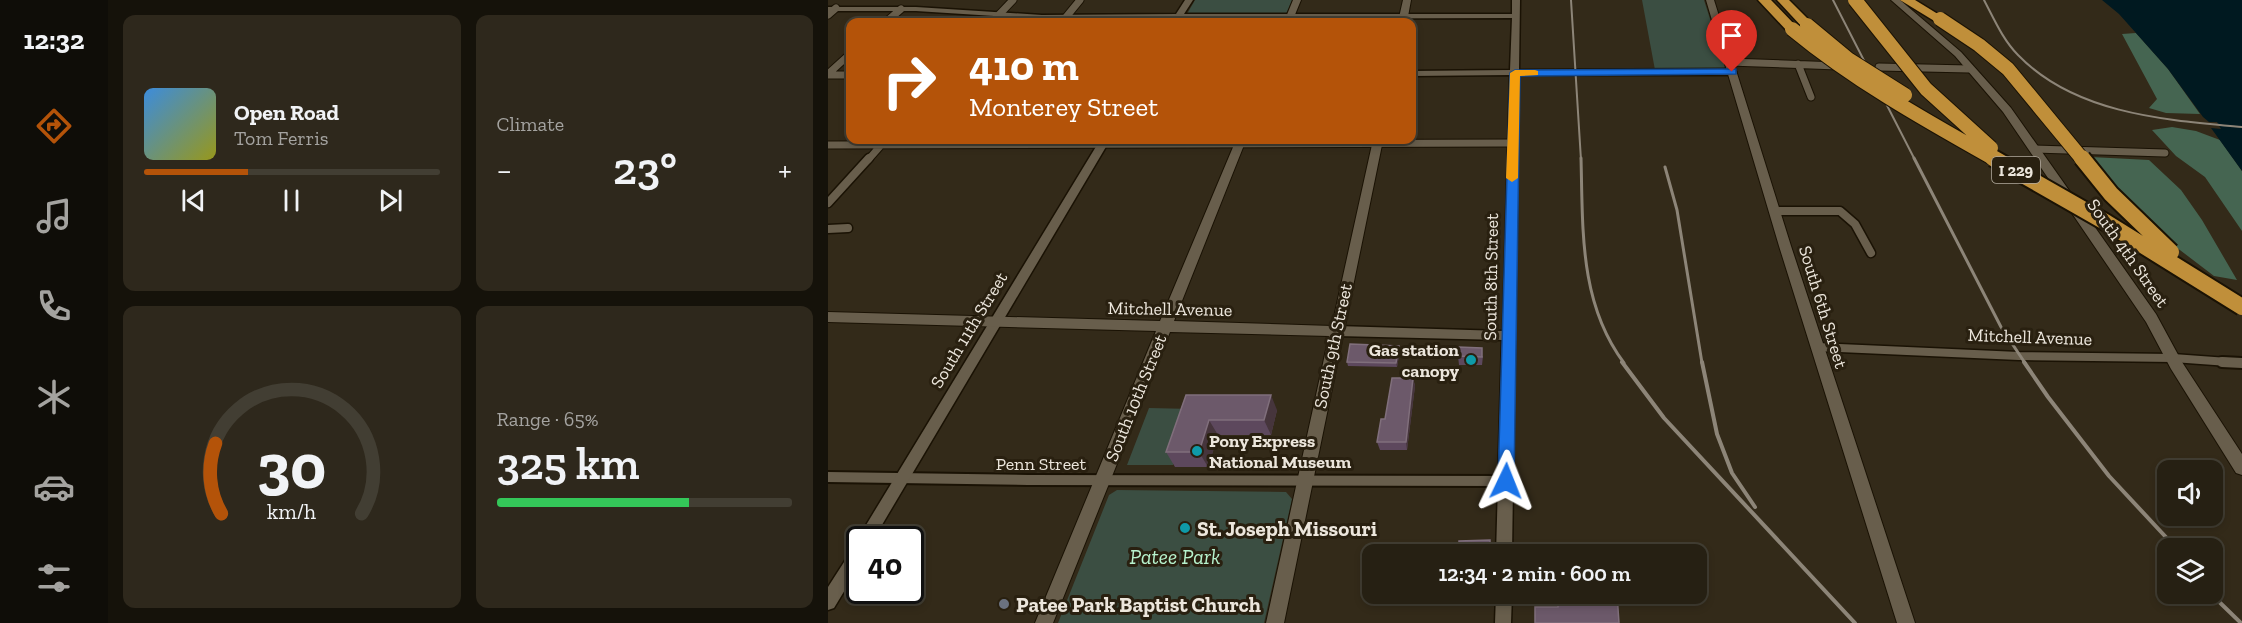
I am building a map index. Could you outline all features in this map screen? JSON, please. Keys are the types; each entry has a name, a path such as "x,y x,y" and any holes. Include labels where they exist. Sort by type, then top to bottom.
{"highway":[{"path":"1764,0 1800,27"},
{"name":"I 229","path":"1770,0 1865,86 2172,262 2242,307"},
{"name":"I 229","path":"1783,0 1800,27 1923,107 2179,260 2242,307"},
{"path":"1793,0 1800,27"},
{"path":"1855,0 1926,89 1954,117 2021,174"},
{"path":"1906,0 1979,45 2008,69 2111,194 2179,260"}],"main road":[{"path":"1289,18 1298,0"},
{"path":"1403,18 1407,0"},
{"name":"South 6th Street","path":"1710,0 1816,346 1906,623"},
{"path":"1883,0 1948,55 1969,69"},
{"path":"1895,0 1958,54 1969,69"},
{"name":"South 4th Street","path":"1969,69 1995,96 2034,149 2151,318 2219,434 2242,468"},
{"name":"South 10th Street","path":"1044,623 1239,144"},
{"name":"South 9th Street","path":"1275,623 1377,144"},
{"name":"Mitchell Avenue","path":"828,317 1337,331"}],"street":[{"path":"997,18 1014,0"},
{"path":"1066,18 1080,0"},
{"path":"1178,18 1189,0"},
{"name":"South 8th Street","path":"1504,544 1516,0"},
{"path":"828,15 832,8 901,9 1032,18"},
{"path":"890,18 901,9"},
{"path":"1416,19 1515,16"},
{"path":"828,74 846,58"},
{"path":"1798,64 1811,97"},
{"path":"1416,73 1515,73 1798,64 1852,66"},
{"path":"1879,67 1969,69"},
{"path":"828,74 846,75"},
{"path":"1416,142 1512,143"},
{"path":"828,145 846,144"},
{"path":"828,203 881,144"},
{"name":"South 11th Street","path":"874,526 1103,144"},
{"path":"2034,149 2165,153"},
{"path":"1775,211 1840,211 1848,216 1860,230 1871,253"},
{"path":"828,229 848,228"},
{"name":"Mitchell Avenue","path":"1337,331 1510,336"},
{"name":"Mitchell Avenue","path":"1816,346 2019,356 2173,358 2242,363"},
{"name":"Penn Street","path":"828,477 1506,481"},
{"path":"828,602 846,573"},
{"path":"1503,623 1504,604"}],"green space":[{"path":"1195,0 1292,0 1286,14 1187,14"},
{"path":"1642,0 1704,0 1724,69 1655,70"},
{"path":"2136,33 2168,69 2200,114 2166,113 2149,108 2157,99 2122,34"},
{"path":"2172,127 2196,131 2220,140 2242,171 2242,231 2205,177 2176,156 2152,130"},
{"path":"2091,157 2149,160 2181,190 2202,220 2237,280 2214,276 2155,231 2124,199"},
{"path":"1149,408 1193,409 1173,465 1127,465"},
{"name":"Patee Park","path":"1117,490 1286,492 1292,499 1264,623 1058,623 1109,495"}],"water":[{"path":"2102,0 2242,0 2242,171 2211,128 2221,129 2217,122 2209,122 2203,117 2168,69 2119,14"}],"building":[{"path":"1350,344 1399,346 1396,363 1347,362"},
{"path":"1458,347 1482,348 1482,357 1458,356"},
{"path":"1392,378 1413,378 1406,442 1377,442 1381,419 1385,419"},
{"path":"1186,395 1271,395 1264,420 1209,420 1199,452 1166,452"},
{"path":"1490,540 1490,544 1459,544 1459,541"},
{"path":"1558,604 1618,604 1619,623 1535,623 1535,607 1558,607"}],"railway":[{"path":"1571,0 1581,160"},
{"path":"1833,0 1915,160"},
{"path":"1984,0 2003,36 2018,55 2041,75 2066,90 2094,102 2152,117 2242,127"},
{"path":"1581,158 1586,265 1591,290 1609,340 1624,363"},
{"path":"1914,158 2001,327 2025,363"},
{"path":"1665,167 1677,210 1702,363"},
{"path":"1622,362 1664,418 1855,623"},
{"path":"1702,362 1717,434 1732,473 1755,507"},
{"path":"2024,362 2109,476 2167,538"},
{"path":"2221,604 2241,623"}],"slow traffic":[{"path":"1512,178 1515,73 1535,73"}],"place":[{"name":"Gas station canopy","path":"1471,360"},
{"name":"Pony Express National Museum","path":"1197,451"},
{"name":"St. Joseph Missouri","path":"1185,528"},
{"name":"Patee Park Baptist Church","path":"1004,604"}],"route":[{"path":"1506,481 1515,73 1732,72"}]}
